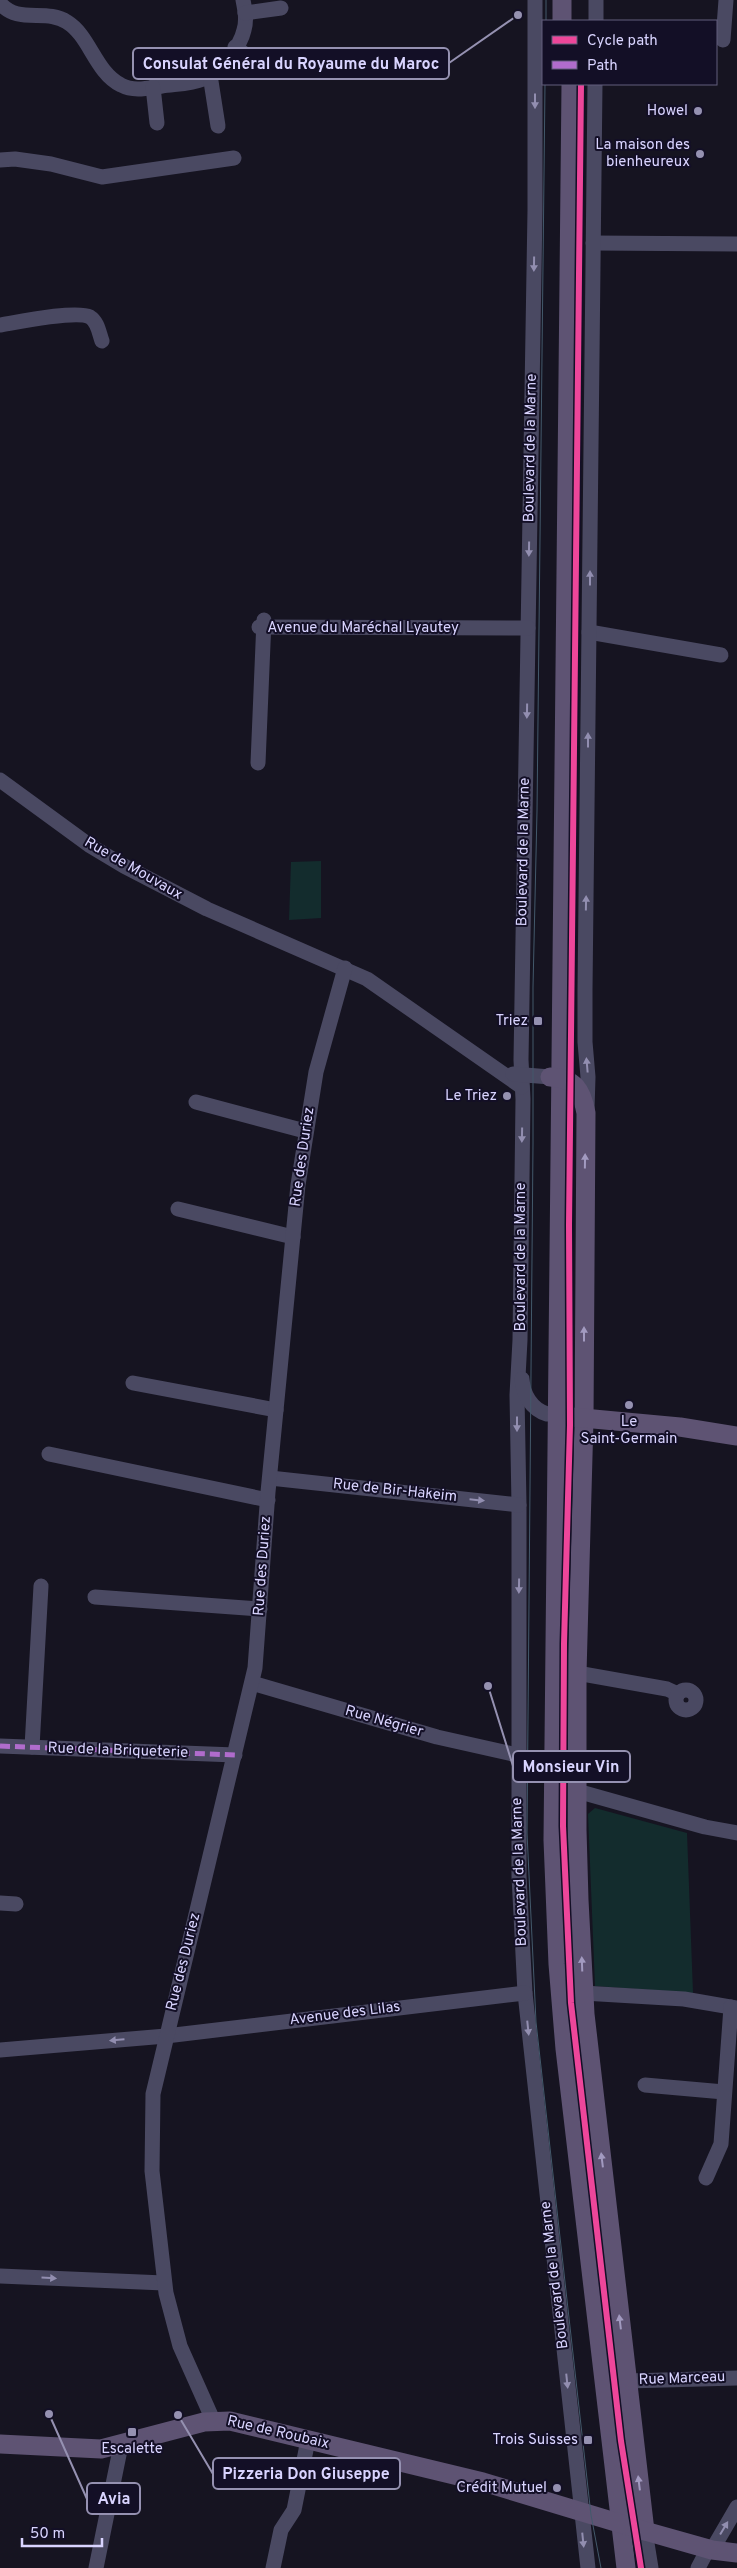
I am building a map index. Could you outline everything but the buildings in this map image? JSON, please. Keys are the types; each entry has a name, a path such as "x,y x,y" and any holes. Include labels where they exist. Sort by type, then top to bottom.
{"main road":[{"path":"562,0 562,20"},
{"path":"572,0 572,20"},
{"name":"Boulevard de la Marne","path":"561,85 555,1077 564,1416 578,1673 577,1791 583,1993 645,2532"},
{"name":"Boulevard de la Marne","path":"555,1077 571,85"},
{"path":"555,1077 571,1082 578,1087 586,1114"},
{"name":"Boulevard de la Marne","path":"586,1114 584,1360 555,1439 553,1840 558,1964 568,2076 614,2522"},
{"path":"564,1416 737,1436"},
{"name":"Boulevard de la Marne","path":"564,1416 542,1727 547,1941 556,2060 614,2522"},
{"name":"Rue de Roubaix","path":"0,2444 96,2449 121,2445 213,2420 230,2421 483,2482 645,2532 710,2550 737,2553"},
{"path":"614,2522 616,2568"},
{"path":"614,2522 626,2568"}],"street":[{"name":"Boulevard de la Marne","path":"535,0 535,210 520,1340 517,1395 519,1504 517,1755 519,1876 525,1993 588,2568"},
{"path":"596,0 596,20"},
{"path":"725,41 726,0"},
{"path":"0,2 14,13 24,16 56,18 67,22 76,30 102,68 115,82 131,89 194,81 210,75 219,68 235,47 244,30 244,7 282,8"},
{"path":"235,47 256,62 285,58"},
{"path":"210,75 218,126"},
{"name":"Boulevard de la Marne","path":"586,1114 588,1089 585,1016 595,85"},
{"path":"153,87 157,122"},
{"path":"0,160 15,159 52,164 102,176 234,158"},
{"path":"593,243 737,244"},
{"path":"0,325 50,318 83,316 90,318 95,323 102,341"},
{"name":"Avenue du Maréchal Lyautey","path":"258,763 262,625 528,628"},
{"path":"589,632 721,654"},
{"name":"Rue de Mouvaux","path":"0,780 100,852 191,901 367,979 497,1068 522,1082"},
{"name":"Rue des Duriez","path":"213,2420 180,2346 164,2283 152,2149 154,2088 252,1683 260,1610 276,1410 305,1131 316,1072 345,968"},
{"path":"522,1082 555,1077"},
{"path":"196,1102 305,1131"},
{"path":"178,1209 293,1237"},
{"path":"520,1340 524,1392 533,1405 564,1416"},
{"path":"133,1383 276,1410"},
{"name":"Rue des Duriez","path":"49,1454 268,1500"},
{"name":"Rue de Bir-Hakeim","path":"270,1478 519,1504"},
{"path":"32,1747 41,1586"},
{"path":"95,1597 260,1610"},
{"path":"578,1673 667,1689 678,1694"},
{"name":"Rue Négrier","path":"252,1683 425,1734 517,1755"},
{"name":"Rue de la Briqueterie","path":"0,1746 235,1756"},
{"path":"577,1791 705,1827 737,1833"},
{"path":"0,1903 16,1904"},
{"name":"Avenue des Lilas","path":"0,2050 166,2036 525,1993"},
{"path":"583,1993 684,1999 734,2007 724,2092 721,2144 706,2178"},
{"path":"645,2085 724,2092"},
{"path":"0,2276 164,2283"},
{"name":"Rue Marceau","path":"627,2380 737,2378"},
{"path":"273,2568 281,2530 294,2510 308,2440"},
{"path":"96,2568 121,2445"},
{"path":"698,2568 737,2507"},
{"path":"645,2532 651,2568"}],"green space":[{"path":"321,861 321,918 289,920 291,862"},
{"path":"595,1808 687,1833 693,1993 595,1986 588,1814"}],"tram line":[{"path":"546,0 546,20"},
{"path":"545,85 537,811 533,987 527,1833 536,2022 591,2515 601,2568"}],"marked path":[{"path":"0,1746 235,1755"}],"cycle path":[{"path":"581,85 569,1225 570,1425 564,1644 563,1826 571,2003 621,2441 641,2568"}],"place":[{"name":"Consulat Général du Royaume du Maroc","path":"518,15"},
{"name":"Howel","path":"698,111"},
{"name":"La maison des bienheureux","path":"700,154"},
{"name":"Triez","path":"538,1021"},
{"name":"Le Triez","path":"507,1096"},
{"name":"Le Saint-Germain","path":"629,1405"},
{"name":"Monsieur Vin","path":"488,1686"},
{"name":"Avia","path":"49,2414"},
{"name":"Pizzeria Don Giuseppe","path":"178,2415"},
{"name":"Escalette","path":"132,2432"},
{"name":"Trois Suisses","path":"588,2440"},
{"name":"Crédit Mutuel","path":"557,2488"}]}
